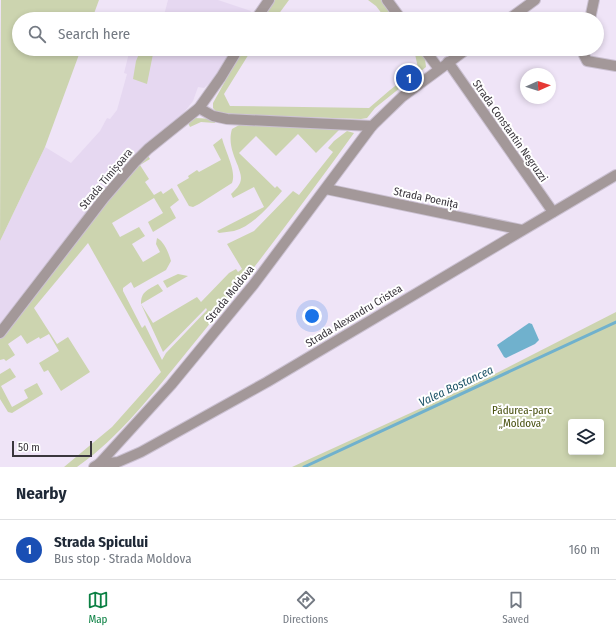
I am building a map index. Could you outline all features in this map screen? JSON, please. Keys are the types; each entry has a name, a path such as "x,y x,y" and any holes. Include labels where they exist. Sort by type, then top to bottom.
{"street":[{"path":"261,12 269,0"},
{"path":"387,0 396,12"},
{"path":"519,12 536,0"},
{"path":"591,12 594,0"},
{"name":"Strada Timișoara","path":"0,333 104,198 134,162 199,108 234,56"},
{"path":"429,56 439,69"},
{"name":"Strada Moldova","path":"96,465 171,385 250,290 372,126 402,97 457,56"},
{"path":"584,56 587,61 616,66"},
{"name":"Strada Constantin Negruzzi","path":"448,62 553,212"},
{"path":"199,108 213,116 227,119 372,126"},
{"name":"Strada Alexandru Cristea","path":"96,465 118,462 141,452 267,382 616,175"},
{"name":"Strada Poenița","path":"326,189 522,230"}],"shaded area":[{"path":"168,0 218,0 251,11 250,12 165,12"},
{"path":"128,56 229,56 219,74 204,88 198,87 193,101 178,120 142,147 100,196 0,324 0,241 45,147 71,163 100,131 107,118 110,119 117,110 127,74 124,73"}],"green space":[{"path":"1,0 99,0 95,12 12,12 12,56 78,56 45,147 0,241"},
{"path":"275,0 289,0 280,12 267,12"},
{"path":"368,0 381,0 387,4 393,12 381,12"},
{"path":"138,56 153,56 147,84 133,79"},
{"path":"239,56 248,56 224,94 230,106 369,108 418,68 415,56 423,56 425,59 426,67 375,108 367,118 218,114 213,108 213,103"},
{"path":"195,118 214,119 215,123 201,122 190,127 188,123"},
{"path":"241,124 340,129 316,153 298,134 276,156 256,136 239,153 275,188 277,186 282,191 261,214 248,225 234,231 219,233 217,231 264,207 254,187 233,198 231,194 239,185 241,178 234,157 231,134 232,129"},
{"path":"347,131 354,133 250,272 149,399 122,428 77,467 64,467 112,427 161,372 88,243 34,308 57,344 68,337 90,372 61,391 48,370 44,372 39,363 59,351 49,334 40,339 39,337 27,344 21,335 8,344 15,355 6,361 4,359 0,360 0,339 100,210 138,164 148,156 150,159 140,165 149,179 145,182 154,195 161,191 163,194 172,188 179,200 170,207 176,218 153,232 148,222 163,213 154,198 112,223 120,237 139,227 145,236 132,244 143,262 160,252 156,244 157,238 168,251 171,261 166,270 134,288 131,282 123,288 123,291 142,328 145,325 162,360 166,353 207,310 206,308 163,352 141,304 153,323 197,297 201,302 229,273 236,269 238,272 242,269 227,244 254,231 293,191 299,195 333,152 328,148 334,141"},
{"path":"222,138 232,167 232,183 199,204 193,207 189,206 177,185 189,178 188,176 197,170 199,172 221,160 213,145"},
{"path":"178,274 188,276 167,288 163,281"},
{"path":"158,284 163,291 141,304 142,296"},
{"name":"Pădurea-parc „Moldova”","path":"616,312 616,467 292,467 485,379"},
{"path":"10,368 16,377 1,386 12,407 28,398 24,390 37,383 43,394 12,413 8,412 0,399 0,374"}],"water":[{"path":"529,323 532,324 539,340 535,344 506,358 504,357 497,345"}],"waterway":[{"name":"Valea Bostancea","path":"304,467 616,322"}],"place":[{"name":"Strada Spicului","path":"409,78"}]}
